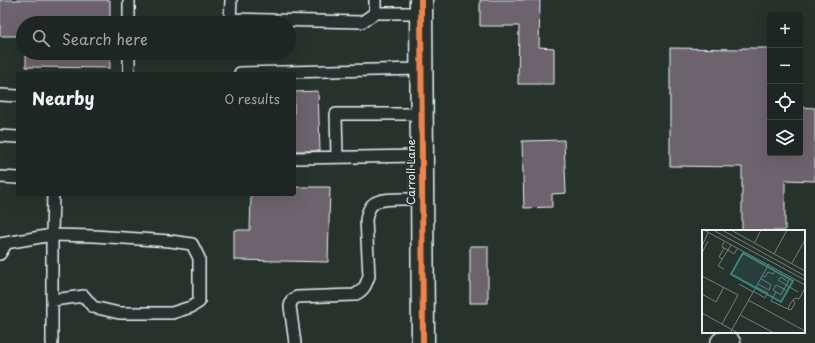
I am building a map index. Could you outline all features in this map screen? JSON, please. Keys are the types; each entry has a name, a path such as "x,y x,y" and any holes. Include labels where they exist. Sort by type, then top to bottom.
{"street":[{"name":"Carroll Lane","path":"421,6 423,343"},
{"path":"722,343 729,343"}],"lane":[{"path":"129,0 129,16"},
{"path":"230,0 230,16"},
{"path":"375,0 375,13"},
{"path":"296,20 362,22 375,13 421,6"},
{"path":"129,60 129,72"},
{"path":"285,72 421,69"},
{"path":"0,95 16,96"},
{"path":"336,157 336,114 421,114"},
{"path":"0,136 16,137"},
{"path":"296,158 421,156"},
{"path":"0,177 16,178"},
{"path":"52,343 53,196"},
{"path":"295,343 290,306 292,300 296,297 354,295 361,292 366,285 369,276 366,220 368,211 372,204 378,200 422,200"},
{"path":"0,254 3,244 52,235 94,236 170,241 192,244 199,258 199,302 191,308 172,313 120,313 93,307 84,296 53,300"}],"building":[{"path":"0,0 110,0 110,16 16,16 16,36 0,36"},
{"path":"480,0 540,0 539,47 554,48 554,84 518,84 519,26 480,26"},
{"path":"670,48 767,48 767,156 803,156 803,107 815,108 815,181 785,180 785,230 742,230 742,167 670,166"},
{"path":"26,60 110,60 110,68 26,67"},
{"path":"318,91 320,151 296,151 296,92"},
{"path":"564,140 566,193 552,194 552,207 524,208 522,141"},
{"path":"296,187 330,187 328,262 234,260 234,230 250,230 251,196 296,196"},
{"path":"470,246 488,246 488,303 470,303"}],"cycle path":[{"path":"421,0 423,343"}]}
